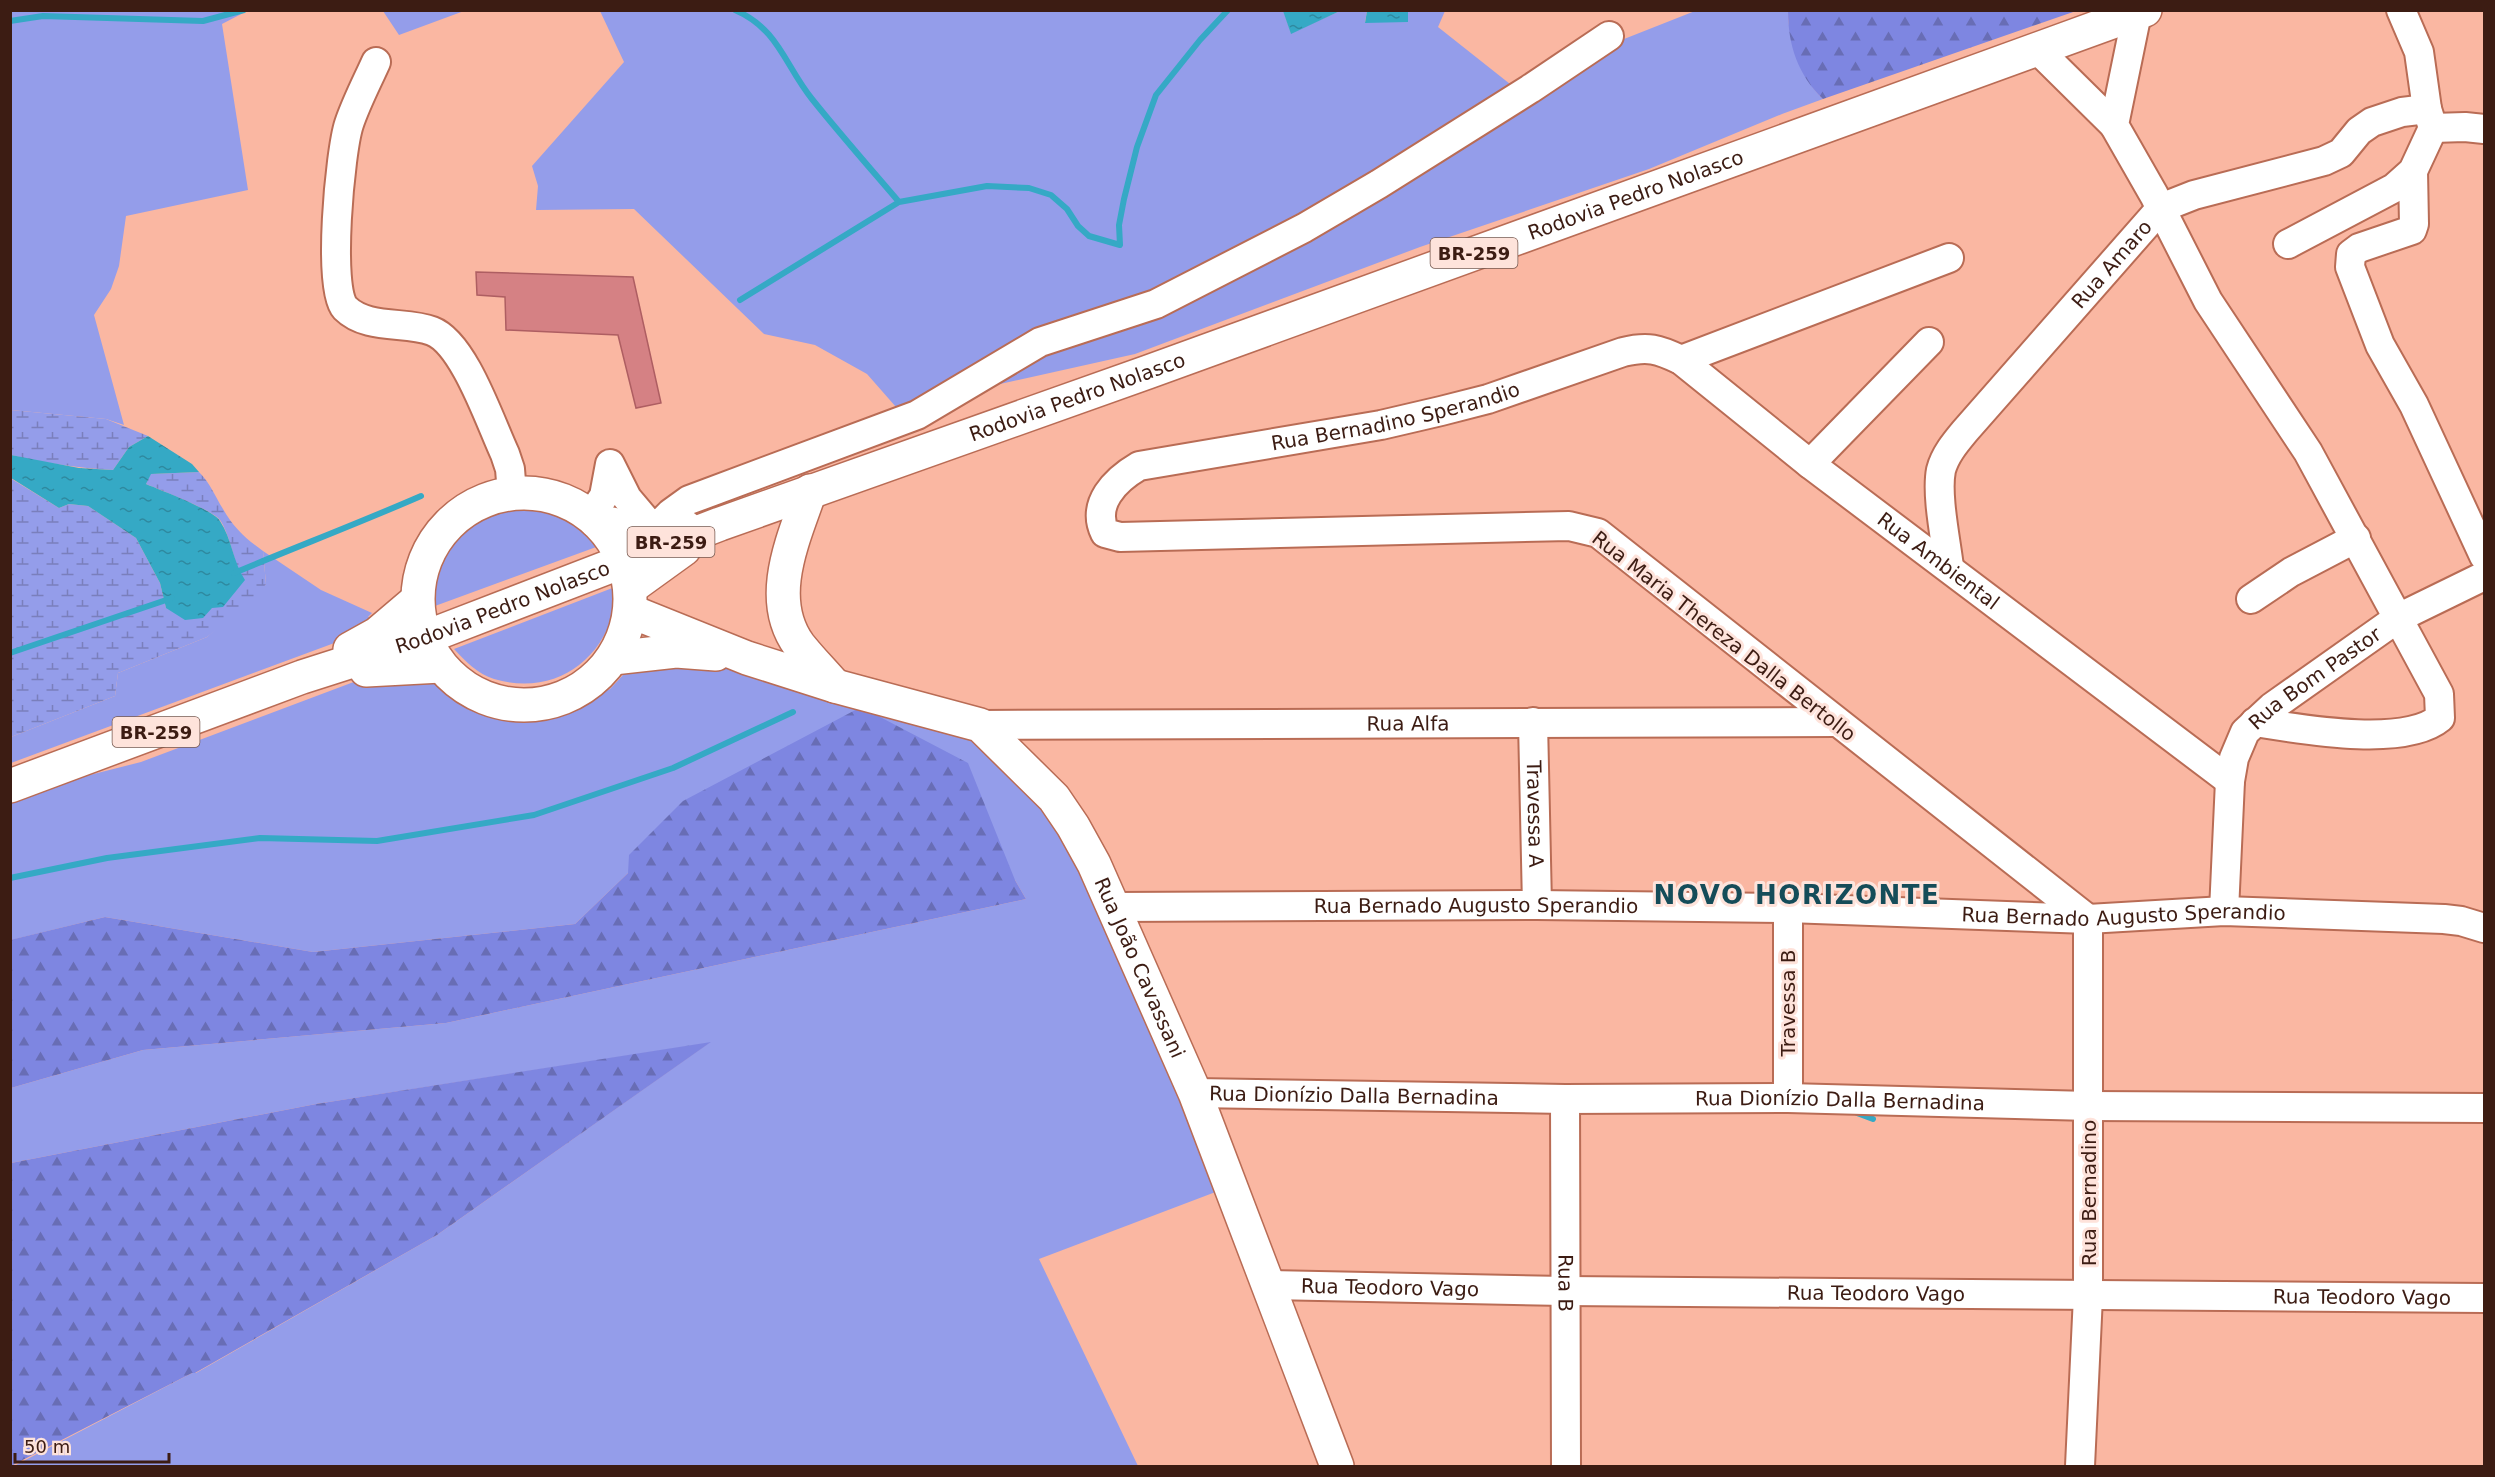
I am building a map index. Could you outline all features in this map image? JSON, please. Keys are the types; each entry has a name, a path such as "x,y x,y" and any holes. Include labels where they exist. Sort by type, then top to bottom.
{"main road":[{"name":"Rodovia Pedro Nolasco","path":"10,786 302,677 424,638 628,586 720,524 1148,372 2141,12"},
{"path":"810,491 785,569 784,610 798,643 835,686"},
{"path":"628,586 624,635 613,658 586,686 562,699 536,705 509,705 483,698 460,684 441,666 424,638 417,600 423,564 430,547 447,525 468,508 493,497 512,494 548,496 573,505 593,519 627,528 654,530 720,524"},
{"path":"593,519 628,586 747,658"},
{"path":"302,677 377,634 417,600"},
{"path":"613,658 676,651 698,651 747,658"},
{"name":"Rua João Cavassani","path":"747,658 835,686 980,725 1054,798 1094,864 1195,1093 1337,1467"},
{"path":"302,677 388,667 441,666"}],"street":[{"path":"2402,10 2419,52 2430,119 2413,171 2414,224 2412,230 2359,248 2351,254 2349,267 2380,345 2414,405 2484,556"},
{"path":"2114,125 2141,12"},
{"path":"593,519 604,496 610,464 627,498 654,530 671,513 689,500 917,415 1040,342 1156,304 1304,228 1449,141 1609,36"},
{"path":"2037,50 2114,125 2161,208 2208,301 2308,452 2439,694 2440,718 2433,725 2421,729 2383,734 2325,732 2255,722"},
{"path":"376,62 348,125 339,167 337,207 340,299 346,309 353,314 386,324 428,329 449,341 464,364 505,454 510,469 512,494"},
{"name":"Rua Amaro","path":"1949,567 1940,492 1941,471 1947,454 1972,422 2161,208 2194,195 2324,161 2341,153 2359,131 2372,122 2402,112 2465,127 2484,129"},
{"path":"2288,244 2394,188 2413,171"},
{"path":"1681,360 1949,258"},
{"path":"1810,464 1929,342"},
{"name":"Rua Ambiental","path":"1646,347 1681,360 1810,464 2230,781"},
{"name":"Rua Bernadino Sperandio","path":"1120,537 1106,533 1101,516 1103,507 1112,487 1139,466 1381,424 1441,411 1488,399 1623,352 1646,347"},
{"name":"Rua Maria Thereza Dalla Bertollo","path":"1120,537 1569,526 1598,533 1835,722 2088,919"},
{"path":"2251,599 2291,572 2356,538"},
{"name":"Rua Bom Pastor","path":"2224,911 2230,781 2234,758 2245,732 2272,707 2398,618 2484,576"},
{"name":"Travessa A","path":"1533,722 1537,905"},
{"name":"Rua Alfa","path":"980,725 1835,722"},
{"name":"Rua Bernado Augusto Sperandio","path":"1114,908 1537,905 1788,908 2088,919 2224,911 2444,919 2484,928"},
{"name":"Travessa B","path":"1788,908 1788,1098"},
{"name":"Rua Bernadino","path":"2080,1467 2088,1296 2088,919"},
{"name":"Rua Dionízio Dalla Bernadina","path":"1195,1093 1565,1099 1788,1098 2089,1106 2484,1108"},
{"name":"Rua B","path":"1565,1099 1566,1467"},
{"name":"Rua Teodoro Vago","path":"1267,1285 1565,1291 2484,1298"}],"green space":[{"path":"1283,10 1291,33 1340,11 1367,11 1365,22 1408,22 1408,11 1445,11 1438,27 1510,84 1695,11 1788,11 1790,34 1797,58 1808,80 1823,99 1649,169 1420,247 1135,354 896,407 867,374 815,345 764,334 634,209 536,210 538,186 532,166 624,62 600,11"},
{"path":"1788,10 2076,11 1823,99 1807,80 1796,59 1788,24"},
{"path":"11,11 247,11 222,24 248,190 126,216 119,266 111,289 94,315 124,425 106,419 11,410"},
{"path":"383,11 464,11 399,35"},
{"path":"11,410 106,419 148,436 129,447 113,470 36,460 11,455"},
{"path":"199,472 236,527 263,551 266,584 251,603 207,637 118,673 115,696 11,737 10,478 59,508 69,504 88,506 136,538 160,583 166,608 237,568 227,535 219,519 196,505 146,484 150,474"},
{"path":"529,505 570,516 599,546 435,606 434,578 445,549 464,524 494,508"},
{"path":"263,551 321,590 372,613 368,617 382,619 356,635 11,763 11,737 115,696 118,673 207,637 266,584"},
{"path":"615,587 615,604 606,633 583,662 552,679 534,683 514,683 494,679 477,670 454,649"},
{"path":"694,656 944,724 1015,768 1059,815 1234,1185 1039,1259 1138,1466 14,1466 192,1373 196,1373 437,1235 709,1043 316,1104 11,1163 11,1088 143,1050 446,1023 1026,899 1015,880 628,873 575,924 313,952 105,917 11,940 11,802 70,780 141,762 359,680 416,673 454,690 477,704 517,716 566,707 610,689 623,675 645,661"},
{"path":"861,707 968,763 1015,880 1026,899 446,1023 143,1050 11,1088 10,940 105,917 313,952 575,924 628,873 629,855 683,801"},
{"path":"711,1042 437,1235 195,1373 11,1466 11,1163 316,1104"}],"water":[{"path":"1283,10 1340,11 1291,34"},
{"path":"1367,11 1408,11 1408,22 1365,23"},
{"path":"148,436 192,464 199,472 151,474 146,484 216,516 224,528 245,580 223,607 212,608 203,618 185,620 166,608 160,583 136,538 88,506 69,504 59,508 11,478 11,455 79,468 113,470 129,447"}],"building":[{"path":"476,272 633,277 661,403 636,408 618,335 506,330 505,297 477,295"}],"waterway":[{"path":"10,21 43,16 203,21 244,10"},
{"path":"735,10 762,27 772,38 812,99 899,202"},
{"path":"740,300 899,202 987,186 1029,188 1051,195 1067,209 1078,226 1089,236 1120,245 1119,225 1124,199 1137,147 1156,95 1200,40 1228,10"},
{"path":"234,573 421,496"},
{"path":"10,653 172,598"},
{"path":"10,878 107,858 260,838 377,841 534,815 673,768 793,712"},
{"path":"1857,1113 1873,1119"}],"district":[{"name":"NOVO HORIZONTE","path":"1797,895"}]}
